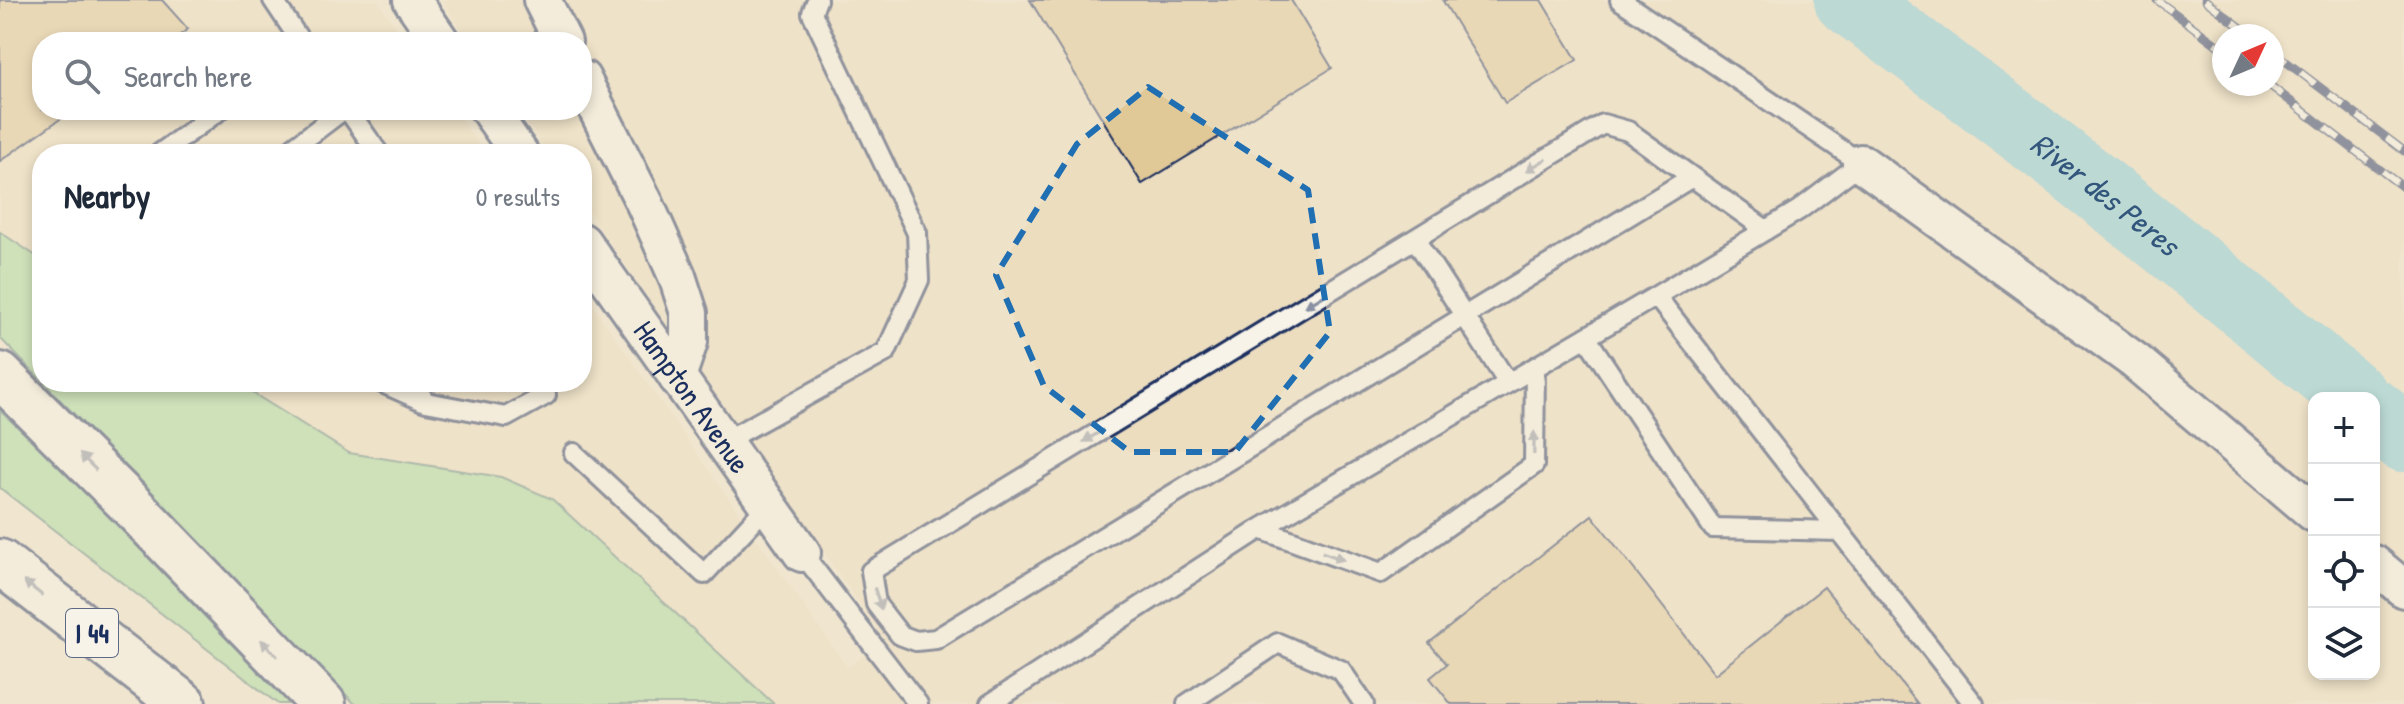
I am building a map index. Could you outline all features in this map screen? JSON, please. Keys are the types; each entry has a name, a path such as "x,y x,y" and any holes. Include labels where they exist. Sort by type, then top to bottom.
{"highway":[{"path":"0,375 323,704"},
{"name":"I 44","path":"0,562 183,704"}],"street":[{"path":"412,0 434,32"},
{"path":"542,0 558,32"},
{"path":"592,99 645,204 677,276 689,313 689,342 677,377"},
{"path":"496,120 513,144"},
{"path":"1861,163 2135,361 2308,508"},
{"name":"Hampton Avenue","path":"592,256 802,553"},
{"path":"2380,569 2404,589"}],"lane":[{"path":"273,0 294,32"},
{"path":"723,442 886,352 919,280 917,233 812,13 817,0"},
{"path":"990,704 1260,529 1799,210 1861,163 1620,0"},
{"path":"173,144 206,120"},
{"path":"299,144 332,120"},
{"path":"354,120 372,144"},
{"path":"1692,177 936,639 916,641 900,635 876,604 871,571 1603,124 1628,131 1766,230"},
{"path":"1415,239 1508,383"},
{"path":"1656,296 1974,704"},
{"path":"1586,337 1713,528 1839,531"},
{"path":"1260,529 1381,573 1534,465 1535,367"},
{"path":"403,392 426,402 506,417 546,395 544,392"},
{"path":"418,392 426,402"},
{"path":"574,453 704,574 768,505"},
{"path":"802,553 918,704"},
{"path":"1187,704 1278,643 1341,670 1364,704"}],"highlighted area":[{"path":"1148,87 1308,190 1330,332 1235,452 1130,452 1044,386 996,275 1077,144"}],"shaded area":[{"path":"0,0 377,0 399,32 32,32 32,120 461,120 478,144 32,144 32,253 0,232"},
{"path":"441,0 2404,0 2404,704 774,704 552,499 501,477 349,453 251,392 592,392 592,304 847,667 885,641 592,216 592,144 541,144 525,120 592,120 592,32 463,32"}],"green space":[{"path":"0,232 32,253 32,371 0,338"},
{"path":"53,392 251,392 349,453 501,477 552,499 774,704 355,704"},
{"path":"0,411 168,563 293,704 278,704 0,488"}],"building":[{"path":"0,0 162,0 188,29 184,32 32,32 32,120 59,120 0,161"},
{"path":"1030,0 1291,0 1332,68 1142,184"},
{"path":"1445,0 1541,0 1577,60 1505,103"},
{"path":"1592,515 1715,674 1824,587 1918,704 1451,704 1430,678 1447,664 1429,643"}],"waterway":[{"name":"River des Peres","path":"1848,0 2105,194 2349,392"},
{"name":"River des Peres","path":"2380,418 2404,438"}],"railway":[{"path":"2157,0 2212,41"},
{"path":"2205,0 2236,24"},
{"path":"2284,60 2404,151"},
{"path":"2284,96 2404,188"}]}
